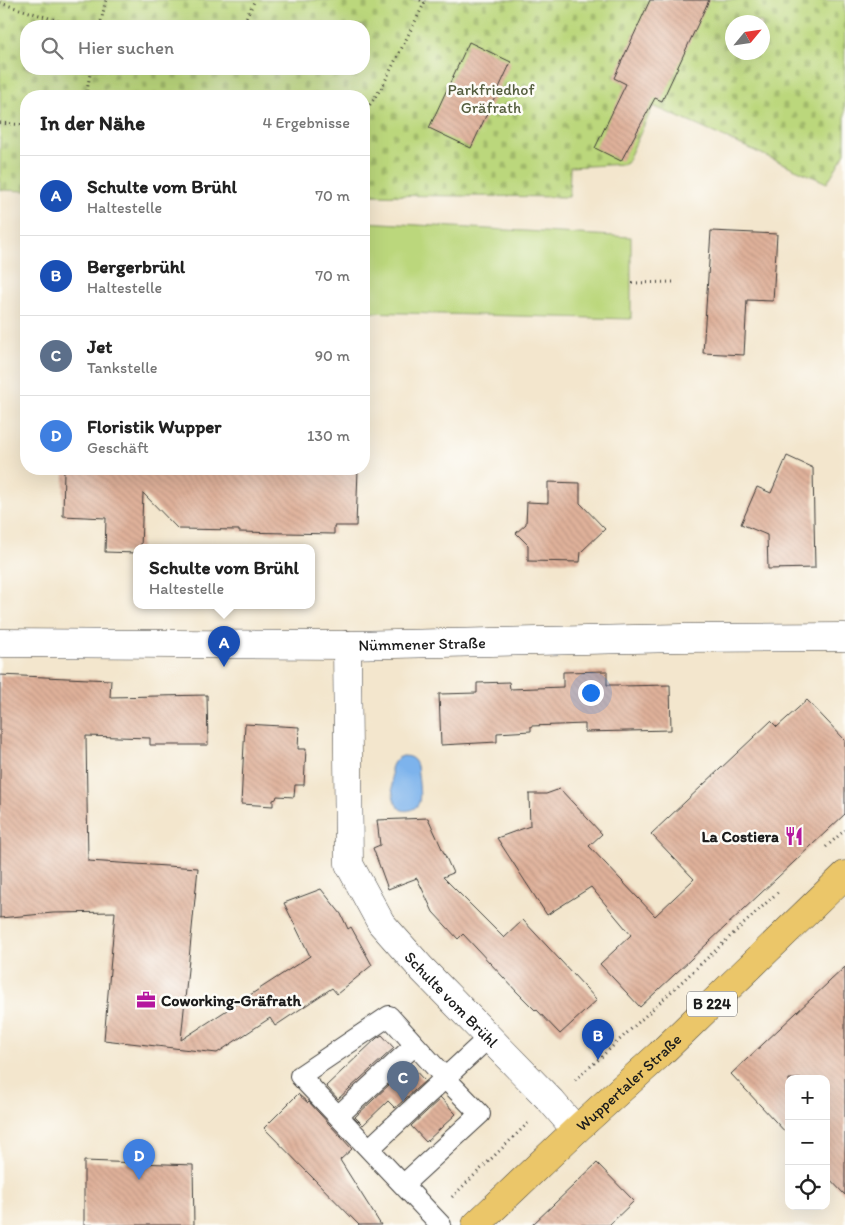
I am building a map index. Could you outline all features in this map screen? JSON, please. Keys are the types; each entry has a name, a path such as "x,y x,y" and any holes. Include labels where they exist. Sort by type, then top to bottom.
{"main road":[{"name":"Wuppertaler Straße","path":"476,1225 576,1130 673,1042 845,875"}],"street":[{"name":"Nümmener Straße","path":"0,644 347,645 671,638 845,637"},
{"name":"Schulte vom Brühl","path":"347,645 349,864 381,923 421,968 551,1101 576,1130"}],"lane":[{"path":"404,1184 480,1114 389,1016 300,1076 437,1220"},
{"path":"369,1150 488,1038"},
{"path":"338,1116 415,1045"}],"path":[{"path":"101,20 106,0"},
{"path":"245,20 255,0"},
{"path":"370,105 382,88 425,1 420,0"},
{"path":"0,3 56,20"},
{"path":"87,90 90,75"},
{"path":"0,123 20,125"},
{"path":"632,284 674,282"},
{"path":"824,850 845,830"},
{"path":"437,1220 551,1101 598,1060 781,889"}],"green space":[{"name":"Parkfriedhof Gräfrath","path":"0,0 845,0 845,153 827,183 653,106 626,164 570,167 569,197 370,195 370,90 20,90 20,191 0,190"},
{"path":"370,222 631,237 631,319 370,312"}],"water":[{"path":"403,756 412,758 417,766 419,802 416,807 410,810 399,808 395,803 392,789 391,769 395,761"}],"building":[{"path":"650,0 709,0 662,101 655,98 621,161 595,148 626,84 614,78"},
{"path":"469,42 511,62 471,148 429,128"},
{"path":"711,231 777,234 773,301 747,300 744,355 703,353"},
{"path":"787,456 813,468 815,568 768,569 767,535 741,524 757,487 771,493"},
{"path":"64,475 358,475 356,526 334,526 334,534 178,529 143,493 141,544 133,544 133,553 105,552 106,518 63,516"},
{"path":"548,482 580,483 580,503 605,529 581,552 580,562 528,561 528,545 516,533 526,524 527,502 548,503"},
{"path":"607,671 607,685 670,685 671,730 585,732 585,724 531,726 531,731 497,733 497,742 441,745 439,694 477,693 477,683 509,682 510,689 563,687 563,672"},
{"path":"0,675 111,680 110,697 207,695 208,745 150,745 150,738 86,736 88,861 198,868 181,1040 310,956 284,903 321,889 341,914 348,929 351,927 372,965 337,994 332,988 275,1026 270,1018 217,1053 104,1040 115,912 53,913 0,918"},
{"path":"807,700 845,740 845,814 640,1007 600,964 631,935 591,887 547,915 497,838 530,826 529,794 546,794 560,789 602,834 589,846 655,916 694,879 651,834 771,721 777,727"},
{"path":"245,724 299,727 298,749 306,749 304,785 295,785 294,797 277,796 273,800 273,806 241,804"},
{"path":"428,818 453,873 443,877 504,938 523,920 597,1000 560,1034 517,992 463,934 458,939 433,912 417,878 388,889 373,848 380,845 377,820"},
{"path":"845,967 845,1195 830,1179 830,1075 785,1075 785,1132 731,1074"},
{"path":"382,1035 394,1048 338,1099 326,1086"},
{"path":"410,1065 425,1081 395,1108 388,1101 363,1125 355,1117"},
{"path":"298,1094 309,1102 352,1149 340,1160 381,1225 359,1225 264,1128"},
{"path":"441,1098 456,1114 426,1142 411,1126"},
{"path":"84,1161 193,1165 194,1225 84,1225"},
{"path":"597,1163 634,1201 609,1225 532,1225"}],"place":[{"name":"Schulte vom Brühl","path":"224,667"},
{"name":"La Costiera","path":"794,836"},
{"name":"Coworking-Gräfrath","path":"146,1000"},
{"name":"Bergerbrühl","path":"598,1060"},
{"name":"Jet","path":"403,1102"},
{"name":"Floristik Wupper","path":"139,1180"}]}
